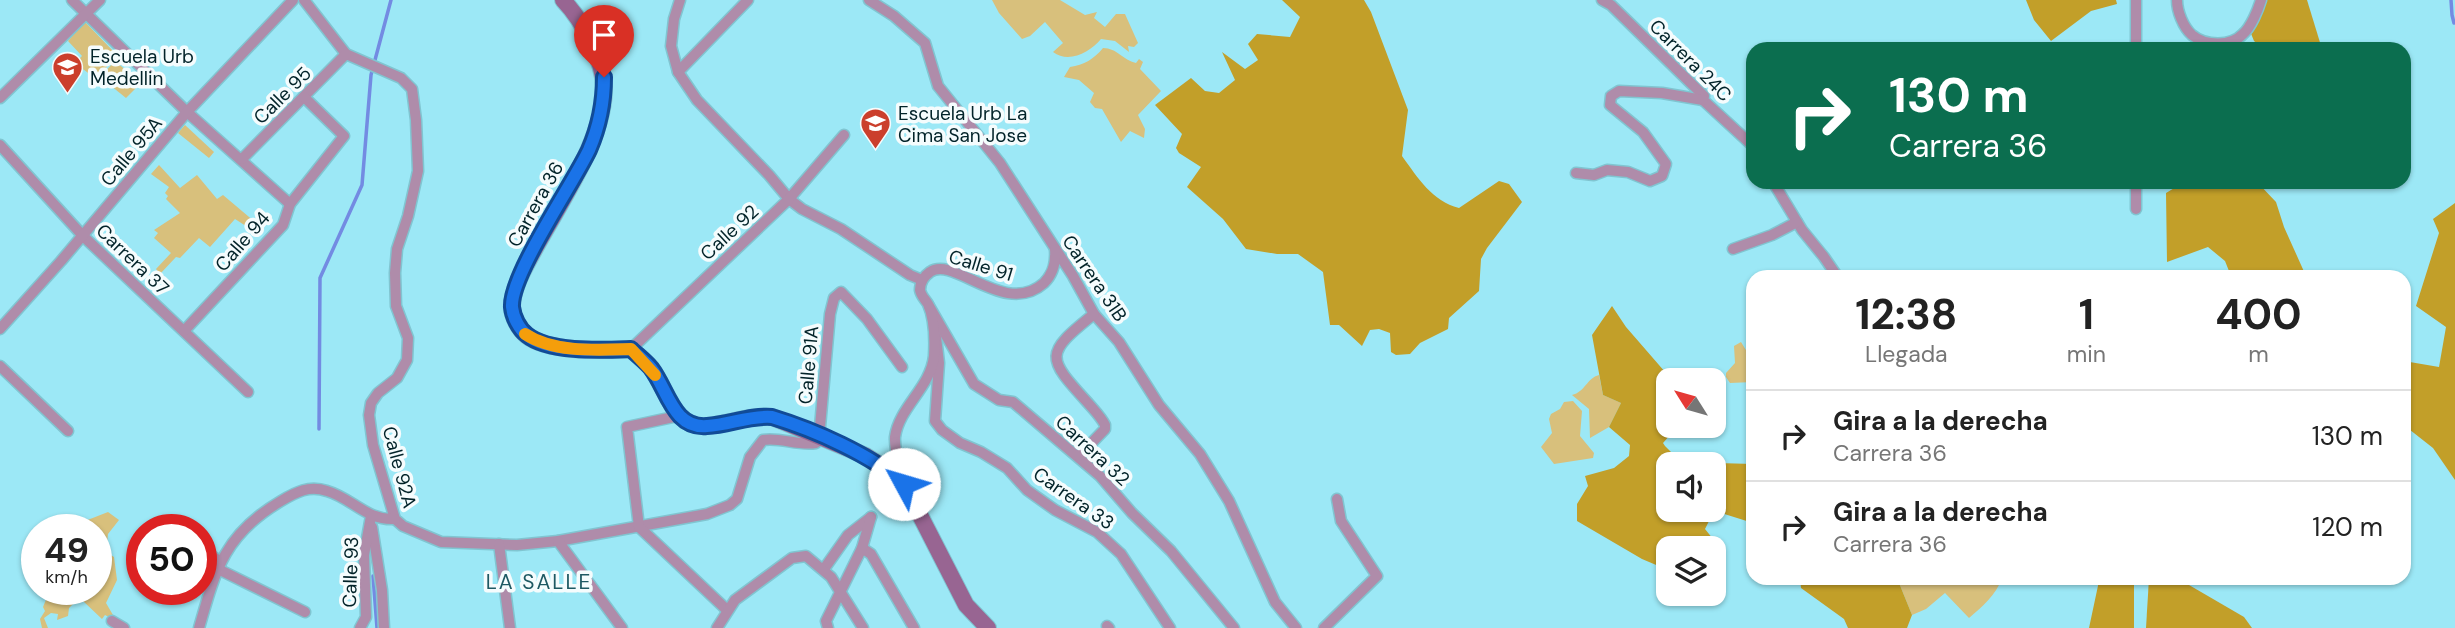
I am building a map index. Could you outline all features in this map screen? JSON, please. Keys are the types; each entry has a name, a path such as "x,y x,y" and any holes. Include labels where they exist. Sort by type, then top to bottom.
{"main road":[{"name":"Carrera 36","path":"566,1 600,63 604,77 601,107 589,149 523,269 512,307 519,326 526,335 540,342 592,350 631,349"},
{"path":"631,349 650,367 678,416 699,426 761,416 772,417 866,456 888,470 904,484 966,605 988,628"}],"street":[{"path":"72,0 187,112 290,204"},
{"path":"0,98 100,0"},
{"name":"Calle 95A","path":"0,329 83,236 187,112 293,0"},
{"path":"304,0 346,54"},
{"path":"680,0 674,19 671,46 678,72 697,100 789,199 922,280"},
{"path":"678,72 748,0"},
{"name":"Carrera 31B","path":"869,0 894,16 925,43 938,86 1000,163 1094,314 1119,342 1159,405 1200,454 1229,501 1275,602 1296,628"},
{"name":"Carrera 24C","path":"1602,0 1611,5 1704,96 1703,100 1746,138"},
{"path":"2136,0 2136,42"},
{"path":"2177,0 2182,21 2192,36 2210,42"},
{"path":"2232,42 2244,34 2261,0"},
{"name":"Calle 92A","path":"346,54 401,78 412,89 416,120 418,171 397,249 395,273 396,306 408,338 407,360 397,378 378,393 371,403 369,415 373,445 395,519 403,526 441,542 517,545 558,541 707,514 730,505 737,499 750,457 763,440 773,438 789,443 809,444 816,443 820,436"},
{"name":"Calle 95","path":"242,159 346,54"},
{"path":"1576,173 1594,175 1607,170 1628,172 1650,181 1662,176 1665,164 1643,132 1611,105 1611,96 1619,90 1662,93 1703,100"},
{"name":"Calle 94","path":"184,331 283,225 290,204 344,136 304,97"},
{"name":"Calle 92","path":"631,349 789,199 844,135"},
{"name":"Carrera 37","path":"0,145 83,236 248,392"},
{"path":"1777,189 1797,222 1833,270"},
{"path":"2136,189 2136,209"},
{"path":"1733,249 1772,235 1797,222"},
{"name":"Calle 91","path":"904,484 895,440 898,428 925,382 933,361 936,337 929,306 920,293 922,280 930,271 944,269 993,289 1009,293 1031,291 1048,279 1053,270 1055,249"},
{"name":"Calle 91A","path":"820,436 830,314 834,298 841,292 867,319 902,367"},
{"name":"Carrera 32","path":"929,306 974,384 999,400 1013,402 1079,456 1171,551 1234,628"},
{"path":"1079,456 1105,429 1105,425 1067,380 1055,362 1055,354 1065,337 1094,314"},
{"name":"Carrera 33","path":"936,337 939,375 935,421 942,430 960,443 1007,468 1027,490 1055,510 1097,532 1121,554 1170,628"},
{"path":"0,366 68,431"},
{"path":"678,416 627,427 639,527 727,610"},
{"path":"199,628 211,583 232,541 260,513 299,491 314,488 329,491 346,500 370,519 395,519"},
{"path":"1324,628 1377,576 1341,521 1337,499"},
{"path":"824,569 848,535 871,517 862,548 826,621 828,628"},
{"path":"370,519 382,590 384,628"},
{"name":"Calle 93","path":"360,628 366,618 364,555 370,519"},
{"path":"558,541 622,628"},
{"path":"499,544 510,628"},
{"path":"862,548 871,554 914,628"},
{"path":"717,628 734,600 792,558 806,556 824,569 863,628"},
{"path":"217,563 305,612"},
{"path":"112,621 124,628"}],"shaded area":[{"path":"992,0 1060,0 1085,15 1097,12 1094,18 1105,27 1116,14 1125,14 1138,43 1134,47 1128,46 1129,52 1115,41 1101,39 1079,55 1059,55 1053,52 1063,43 1045,22 1030,36 1022,39 999,13"},
{"path":"1282,0 1364,0 1408,110 1402,156 1420,180 1441,200 1459,208 1499,181 1509,184 1522,202 1481,259 1479,291 1449,318 1448,329 1420,343 1410,354 1396,355 1391,352 1390,333 1379,329 1370,330 1362,346 1339,325 1330,325 1323,272 1298,254 1246,249 1223,219 1187,187 1201,167 1179,153 1176,148 1182,134 1155,105 1191,78 1205,91 1219,93 1235,80 1222,52 1245,69 1258,60 1248,44 1257,34 1290,37 1300,17"},
{"path":"2026,0 2116,0 2117,4 2091,11 2051,41 2034,20"},
{"path":"2256,0 2307,0 2320,42 2255,42 2248,26"},
{"path":"85,22 117,55 96,79 75,63 82,56 68,41"},
{"path":"1103,48 1136,63 1139,59 1143,62 1140,69 1161,91 1138,115 1145,129 1144,138 1130,131 1121,142 1102,109 1095,108 1090,102 1094,93 1079,80 1064,77 1070,67 1088,61"},
{"path":"115,61 141,83 126,98 100,77"},
{"path":"185,125 214,152 209,158 178,133"},
{"path":"159,165 180,188 197,175 217,199 223,195 255,222 249,228 235,219 210,247 199,238 160,274 156,269 171,253 154,238 158,233 154,230 180,213 166,199 168,196 165,193 169,187 151,174"},
{"path":"2173,189 2264,189 2276,202 2303,270 2229,270 2225,261 2208,247 2167,262 2166,193"},
{"path":"2455,203 2455,480 2433,448 2411,431 2411,362 2439,367 2446,327 2416,306 2439,233 2433,219"},
{"path":"1612,306 1626,327 1662,368 1656,368 1656,438 1667,438 1663,443 1671,452 1656,452 1656,522 1708,522 1705,529 1711,536 1656,536 1656,565 1577,521 1577,504 1588,486 1585,476 1614,468 1629,456 1630,445 1609,427 1621,403 1603,395 1592,335"},
{"path":"1741,342 1746,350 1746,382 1730,383 1726,377 1726,373 1735,363 1734,346"},
{"path":"1599,375 1603,395 1621,403 1609,427 1590,438 1589,409 1572,395"},
{"path":"1573,401 1582,411 1580,436 1594,453 1593,458 1554,464 1541,447 1552,433 1549,419 1564,402"},
{"path":"1726,463 1746,464 1746,521 1726,515"},
{"path":"112,515 119,520 112,529"},
{"path":"112,556 114,557 117,580 112,590"},
{"path":"1801,585 1900,585 1912,615 1907,628 1848,628 1844,619 1801,588"},
{"path":"1900,585 1998,585 1984,605 1969,618 1945,593 1926,609 1912,615"},
{"path":"2098,585 2134,585 2134,628 2089,628"},
{"path":"2149,585 2189,585 2244,617 2252,628 2146,628"},
{"path":"72,605 68,616 57,620 58,614 51,613 44,618 48,628 42,628 40,619 45,611 43,607"},
{"path":"87,605 107,605 113,615 111,618 105,615 102,619"}],"waterway":[{"path":"319,429 320,278 362,185 371,75 391,0"},
{"path":"2451,0 2454,23"},
{"path":"373,576 377,628"}],"slow traffic":[{"path":"525,334 540,342 563,347 592,350 631,349 655,375"}],"place":[{"name":"Escuela Urb Medellin","path":"67,94"},
{"name":"Escuela Urb La Cima San Jose","path":"875,151"}],"district":[{"name":"LA SALLE","path":"539,582"}],"route":[{"path":"604,77 599,120 589,149 523,269 512,307 519,326 526,335 540,342 563,347 592,350 631,349 650,367 678,416 693,425 713,426 761,416 772,417 866,456 904,484"}]}
